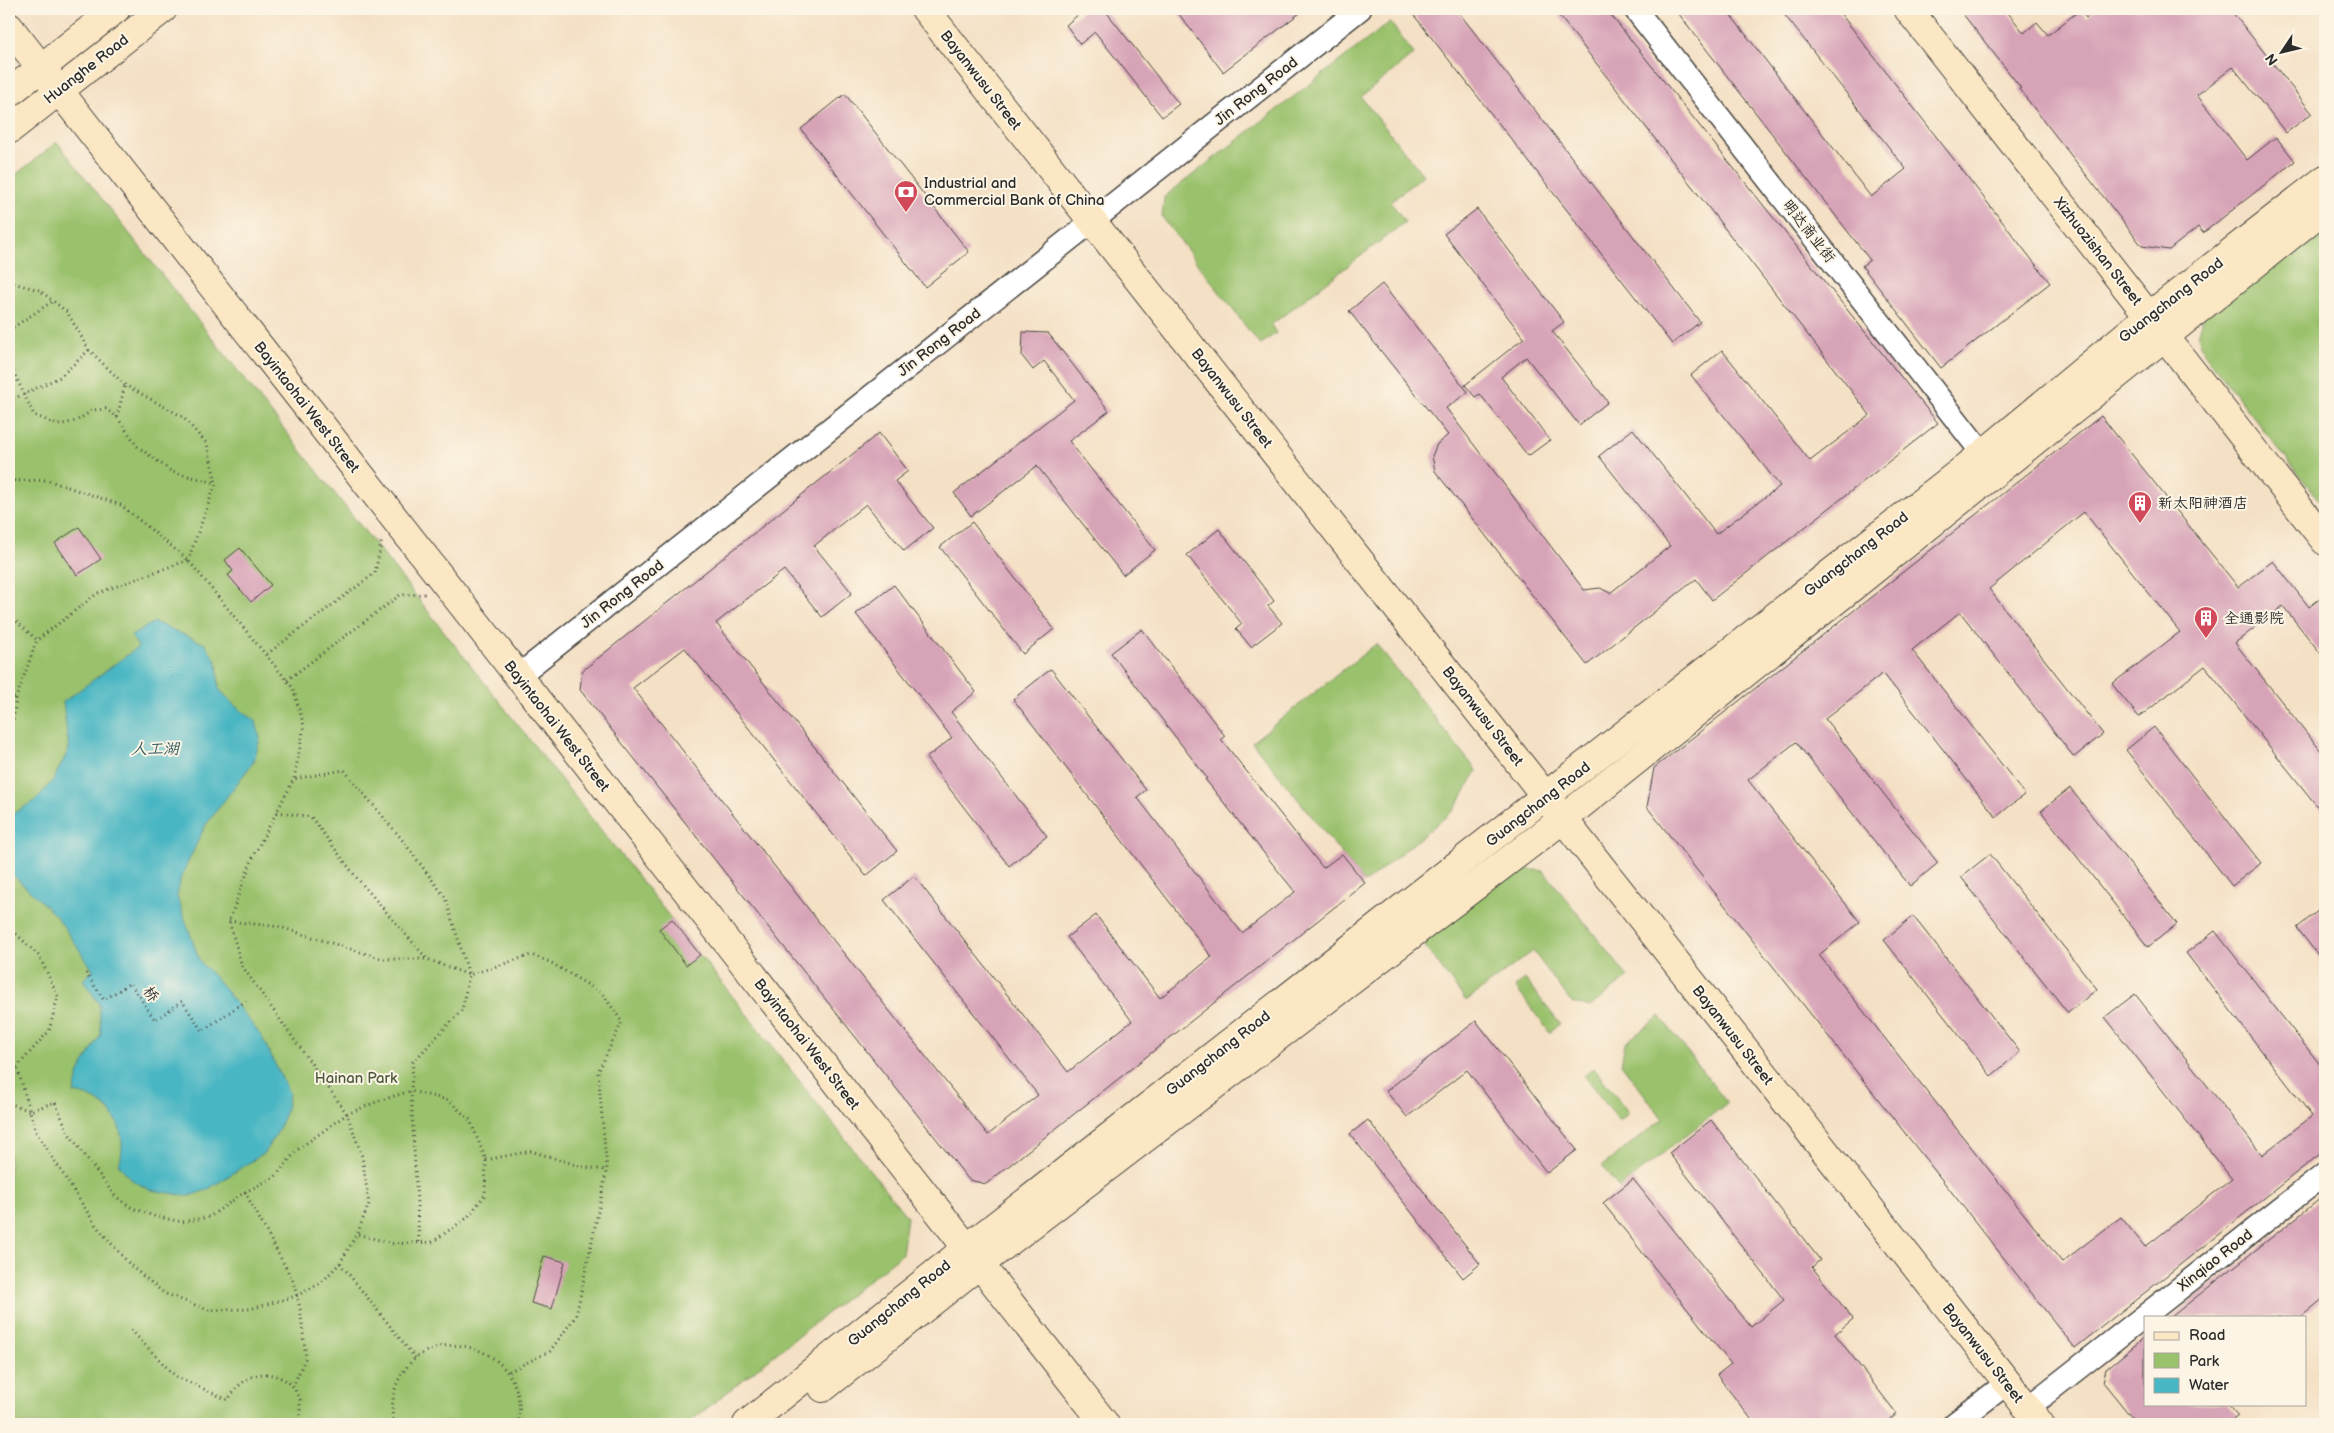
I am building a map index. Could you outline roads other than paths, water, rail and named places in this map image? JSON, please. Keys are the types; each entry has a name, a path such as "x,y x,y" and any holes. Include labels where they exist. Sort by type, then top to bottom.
{"street":[{"name":"Huanghe Road","path":"9,93 116,9"},
{"name":"Huanghe Road","path":"9,130 163,9"},
{"name":"Bayanwusu Street","path":"925,9 1096,218 2037,1413"},
{"name":"Bayanwusu Street","path":"938,9 1096,218"},
{"name":"Jin Rong Road","path":"518,676 1360,9"},
{"name":"明达商业街","path":"1635,9 1983,454"},
{"name":"Xizhuozishan Street","path":"1908,9 2325,540"},
{"name":"Bayintaohai West Street","path":"9,27 1105,1424"},
{"name":"Guangchang Road","path":"746,1424 974,1256 1558,805 2157,326 2325,179"},
{"name":"Guangchang Road","path":"1558,805 1983,454 2157,326 2325,208"},
{"name":"Bayanwusu Street","path":"1558,805 2007,1383 2037,1413 2052,1424"},
{"name":"Xinqiao Road","path":"2154,1316 2325,1174"},
{"name":"Guangchang Road","path":"776,1424 974,1256"},
{"name":"Xinqiao Road","path":"2037,1413 2144,1324"},
{"path":"1954,1424 2007,1383"}],"water":[{"name":"人工湖","path":"154,622 205,644 217,662 219,689 235,706 256,721 260,738 254,761 205,826 181,877 177,897 200,962 215,977 262,1037 289,1093 285,1113 277,1133 264,1153 207,1190 189,1196 150,1190 132,1180 119,1165 122,1139 114,1118 98,1102 87,1096 74,1093 79,1072 101,1034 99,1004 83,980 93,970 57,917 9,871 9,816 36,800 54,779 69,749 63,702 137,648 138,646 131,636"}],"place":[{"name":"Industrial and Commercial Bank of China","path":"906,213"},
{"name":"新太阳神酒店","path":"2140,524"},
{"name":"全通影院","path":"2206,639"}],"park label":[{"name":"Hainan Park","path":"356,1078"}]}
